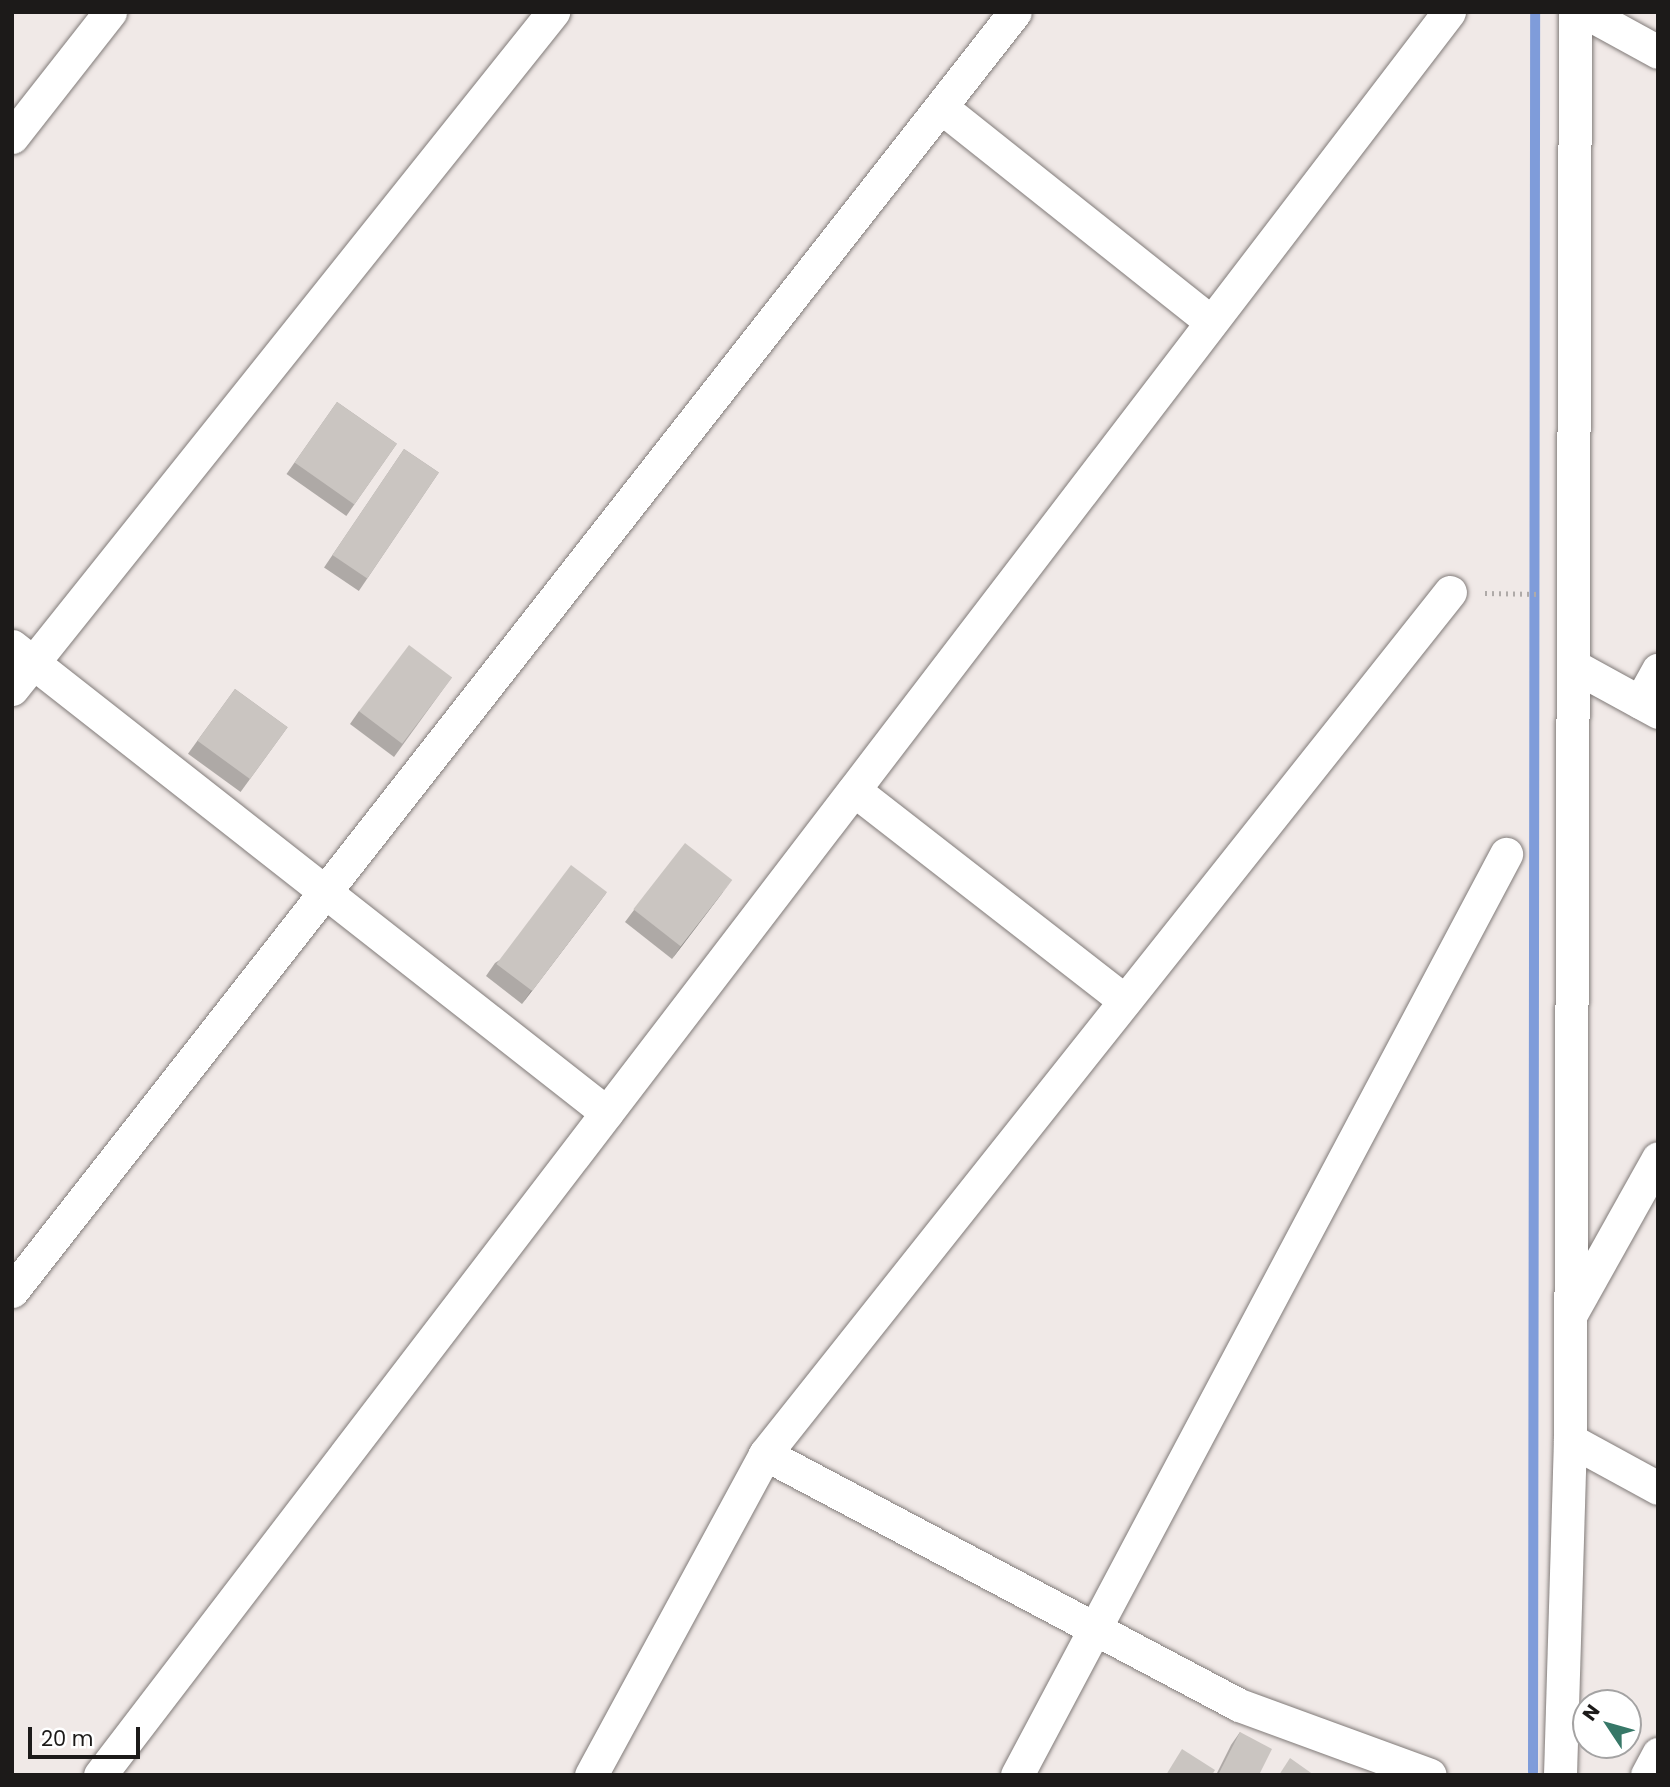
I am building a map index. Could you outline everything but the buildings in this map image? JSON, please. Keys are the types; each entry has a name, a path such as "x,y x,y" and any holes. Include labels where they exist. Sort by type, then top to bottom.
{"street":[{"path":"12,137 110,12"},
{"path":"12,689 23,654 553,12"},
{"path":"12,1291 1015,12"},
{"path":"100,1775 1449,12"},
{"path":"1560,1775 1570,1440 1576,12"},
{"path":"1585,12 1658,52"},
{"path":"941,107 1212,322"},
{"path":"591,1775 765,1454 1450,592"},
{"path":"23,654 607,1113"},
{"path":"1574,666 1649,707 1658,670"},
{"path":"854,790 1125,1001"},
{"path":"1017,1775 1506,854"},
{"path":"1570,1314 1658,1158"},
{"path":"1570,1440 1658,1488"},
{"path":"765,1454 1094,1632 1240,1705 1425,1774"},
{"path":"1647,1775 1658,1754"}],"waterway":[{"path":"1533,1772 1535,12"}]}
